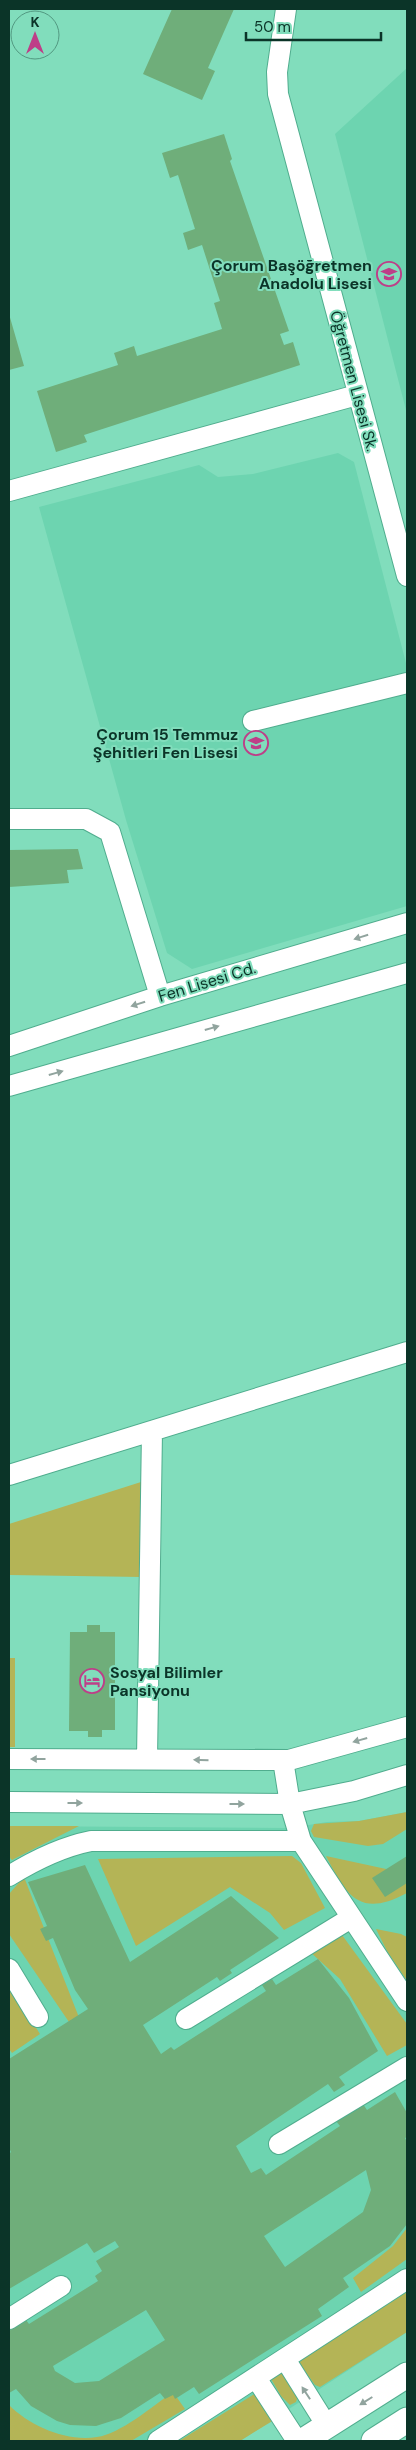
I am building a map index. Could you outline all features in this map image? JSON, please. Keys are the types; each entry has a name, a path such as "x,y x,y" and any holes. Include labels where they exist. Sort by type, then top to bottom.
{"main road":[{"path":"303,2441 407,2375"},
{"path":"374,2441 407,2420"}],"street":[{"name":"Öğretmen Lisesi Sk.","path":"286,9 277,72 278,94 357,395 407,576"},
{"path":"9,491 357,395"},
{"path":"253,722 407,684"},
{"path":"9,819 86,819 110,832 160,996"},
{"name":"Fen Lisesi Cd.","path":"9,1046 160,996 407,923"},
{"path":"9,1086 407,973"},
{"path":"9,1476 407,1352"},
{"path":"148,1759 152,1432"},
{"path":"9,1759 283,1760 407,1727"},
{"path":"283,1760 290,1804 301,1841 407,2001"},
{"path":"9,1802 290,1804 354,1791 407,1775"},
{"path":"9,1876 45,1855 72,1845 91,1841 301,1841"},
{"path":"186,2018 351,1918"},
{"path":"9,1969 38,2017"},
{"path":"279,2144 407,2067"},
{"path":"158,2441 407,2279"},
{"path":"9,2319 61,2286"},
{"path":"285,2360 327,2426"},
{"path":"256,2378 297,2441"}],"shaded area":[{"name":"Çorum Başöğretmen Anadolu Lisesi","path":"407,68 407,414 335,134"},
{"name":"Çorum 15 Temmuz Şehitleri Fen Lisesi","path":"338,453 354,462 407,667 407,906 192,969 167,953 126,820 39,507 199,465 218,477 253,474"},
{"path":"141,1482 142,1577 9,1575 9,1524"},
{"path":"9,1658 15,1658 15,1747 9,1747"},
{"path":"407,1812 407,2332 240,2441 9,2441 9,1826 290,1828 327,1822 359,1821"},
{"path":"407,1812 407,1829 383,1844 368,1846 314,1837 311,1831 314,1824 359,1821"},
{"path":"9,1826 79,1826 12,1860 9,1857"},
{"path":"292,1856 301,1863 325,1908 284,1930 270,1913 230,1887 136,1946 98,1859"},
{"path":"326,1856 400,1872 407,1870 407,1893 377,1904 366,1903 357,1899 341,1883"},
{"path":"24,1877 80,2020 69,2022 9,1934 9,1894"},
{"path":"376,1929 407,1937 407,1981 387,1951"},
{"path":"342,1935 407,2024 407,2045 387,2056 340,1979 309,1951"},
{"path":"9,1985 40,2034 12,2053 9,2049"},
{"path":"407,2228 407,2259 361,2292 353,2278 393,2246"},
{"path":"407,2292 407,2332 320,2387 315,2385 299,2363 304,2357"},
{"path":"281,2371 289,2378 298,2396 296,2402 290,2405 281,2396 270,2377"},
{"path":"173,2392 185,2409 131,2441 9,2441 9,2405 27,2420 49,2431 61,2435 85,2438 106,2435 116,2431"},
{"path":"256,2393 274,2420 240,2441 179,2441"}],"building":[{"path":"172,9 234,9 208,68 215,71 202,100 143,74"},
{"path":"224,134 232,159 230,161 289,331 280,334 284,345 293,342 300,365 84,435 87,442 56,452 37,391 118,365 114,353 134,346 137,356 222,329 214,303 220,301 202,245 188,250 183,233 195,229 178,175 170,178 162,153"},
{"path":"9,314 24,366 9,370"},
{"path":"78,849 83,869 67,870 69,883 9,887 9,850"},
{"name":"Sosyal Bilimler Pansiyonu","path":"87,1625 100,1625 100,1632 115,1632 115,1730 102,1730 102,1737 88,1737 88,1731 69,1731 70,1632 87,1632"},
{"path":"407,1856 407,1883 385,1897 372,1878"},
{"path":"85,1865 130,1962 231,1896 279,1938 230,1970 232,1973 220,1981 217,1977 143,2025 161,2054 171,2047 174,2050 266,1991 262,1985 272,1979 276,1985 318,1959 349,1998 378,2051 339,2077 345,2085 334,2092 328,2084 236,2146 251,2173 261,2168 266,2175 340,2126 336,2121 363,2104 367,2110 395,2092 407,2113 407,2137 405,2138 407,2142 407,2224 390,2246 343,2278 349,2287 318,2309 322,2316 199,2394 194,2387 175,2399 173,2395 165,2399 160,2393 121,2418 96,2426 70,2425 57,2421 31,2406 16,2389 9,2393 9,2331 26,2320 29,2324 98,2281 95,2276 102,2271 96,2261 119,2247 115,2241 94,2253 87,2243 9,2289 9,2154 11,2152 9,2148 9,2059 88,2009 75,1990 53,1938 46,1941 40,1929 47,1926 28,1882","holes":["366,2170 371,2190 363,2212 285,2267 264,2236","146,2310 165,2340 99,2381 75,2383 55,2371 53,2366"]}],"place":[{"name":"Çorum Başöğretmen Anadolu Lisesi","path":"389,274"},
{"name":"Çorum 15 Temmuz Şehitleri Fen Lisesi","path":"256,743"},
{"name":"Sosyal Bilimler Pansiyonu","path":"92,1681"}]}
